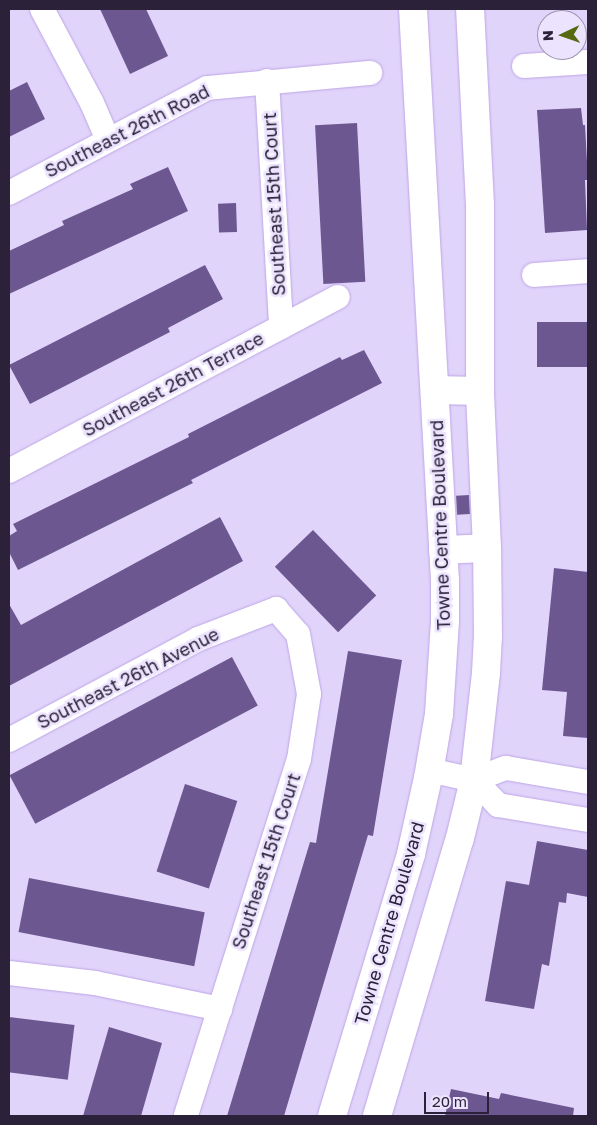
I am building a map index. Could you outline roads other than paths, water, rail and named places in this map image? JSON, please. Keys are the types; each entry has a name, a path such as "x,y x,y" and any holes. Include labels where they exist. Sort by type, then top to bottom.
{"street":[{"path":"42,9 92,103 108,140"},
{"name":"Towne Centre Boulevard","path":"332,1116 411,854 439,714 445,621 443,550 413,9"},
{"path":"377,1116 448,882 474,780 488,637 487,548 480,391 480,204 470,9"},
{"path":"524,66 588,62"},
{"name":"Southeast 26th Road","path":"9,193 207,88 370,73"},
{"name":"Southeast 15th Court","path":"268,81 281,327"},
{"path":"534,275 588,271"},
{"name":"Southeast 26th Terrace","path":"10,466 338,297"},
{"path":"435,390 480,391"},
{"path":"443,550 487,548"},
{"name":"Southeast 15th Court","path":"186,1116 299,759 309,694 298,634 276,608"},
{"name":"Southeast 26th Avenue","path":"9,740 198,639 276,608"},
{"path":"429,770 474,780 506,768 588,782"},
{"path":"474,780 498,805 588,820"},
{"path":"9,973 95,983 220,1009"}]}
